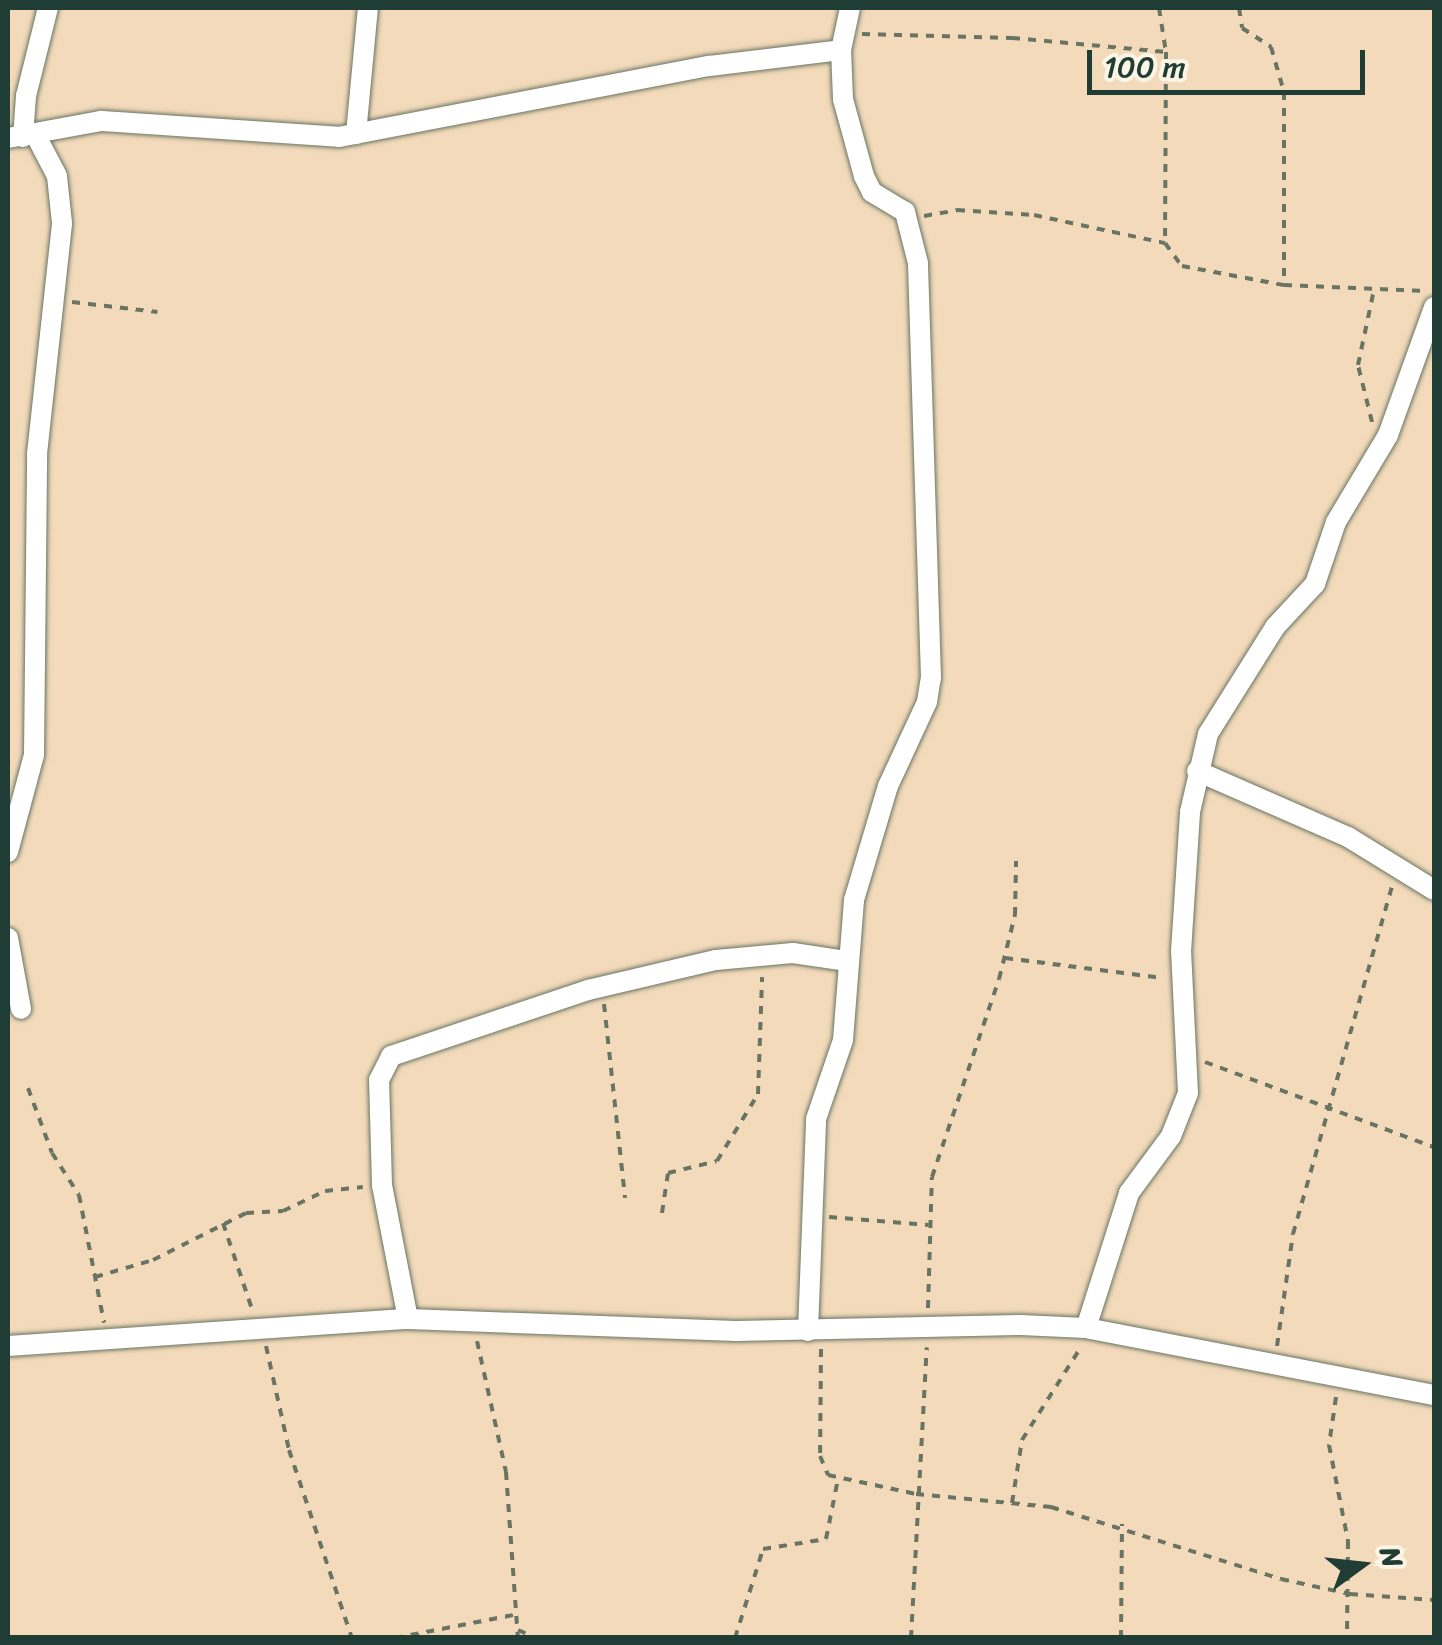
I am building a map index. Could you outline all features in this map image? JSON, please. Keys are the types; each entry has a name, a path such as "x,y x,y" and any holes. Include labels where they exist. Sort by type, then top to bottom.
{"street":[{"path":"8,852 34,756 35,486 63,199 22,136 26,96 48,8"},
{"path":"356,134 368,8"},
{"path":"814,1330 816,1119 843,1040 847,961 865,855 931,678 918,263 908,219 872,192 864,176 842,99 842,42 850,8"},
{"path":"22,136 101,121 300,136 356,134 842,42"},
{"path":"1086,1328 1130,1192 1180,1120 1191,1057 1181,983 1196,771 1223,703 1275,627 1315,584 1336,522 1380,452 1434,308"},
{"path":"1196,771 1348,836 1434,890"},
{"path":"8,938 21,1009"},
{"path":"408,1318 382,1185 379,1080 390,1056 601,987 760,954 847,961"},
{"path":"8,1346 408,1318 814,1330 1086,1328 1434,1395"}],"path":[{"path":"1160,8 1166,52 1165,244 1174,263 1284,285 1434,291"},
{"path":"1239,8 1242,28 1271,47 1284,92 1284,285"},
{"path":"842,42 1027,39 1166,52"},
{"path":"908,219 957,210 1004,211 1165,244"},
{"path":"1374,290 1358,365 1380,452"},
{"path":"53,300 157,312"},
{"path":"911,1638 928,1327 928,1225 935,1161 970,1079 1005,958 1015,915 1016,861"},
{"path":"1278,1366 1288,1252 1331,1113 1341,1048 1398,868"},
{"path":"662,1213 668,1172 717,1161 762,1087 760,954"},
{"path":"1005,958 1118,968 1181,983"},
{"path":"601,987 625,1198"},
{"path":"1191,1057 1331,1113 1434,1147"},
{"path":"28,1088 52,1153 79,1195 108,1340"},
{"path":"94,1277 153,1260 246,1213 294,1208 325,1192 382,1185"},
{"path":"814,1215 928,1225"},
{"path":"223,1223 261,1329 289,1450 352,1638"},
{"path":"474,1318 506,1472 518,1634 536,1638"},
{"path":"1012,1503 1022,1440 1075,1361 1086,1328"},
{"path":"814,1330 820,1456 828,1474 838,1479 916,1494 1012,1503 1122,1524 1281,1579 1350,1594 1434,1600"},
{"path":"1340,1378 1329,1445 1348,1541 1347,1638"},
{"path":"735,1638 763,1549 826,1539 838,1479"},
{"path":"1120,1638 1122,1524"},
{"path":"395,1638 518,1614"}]}
